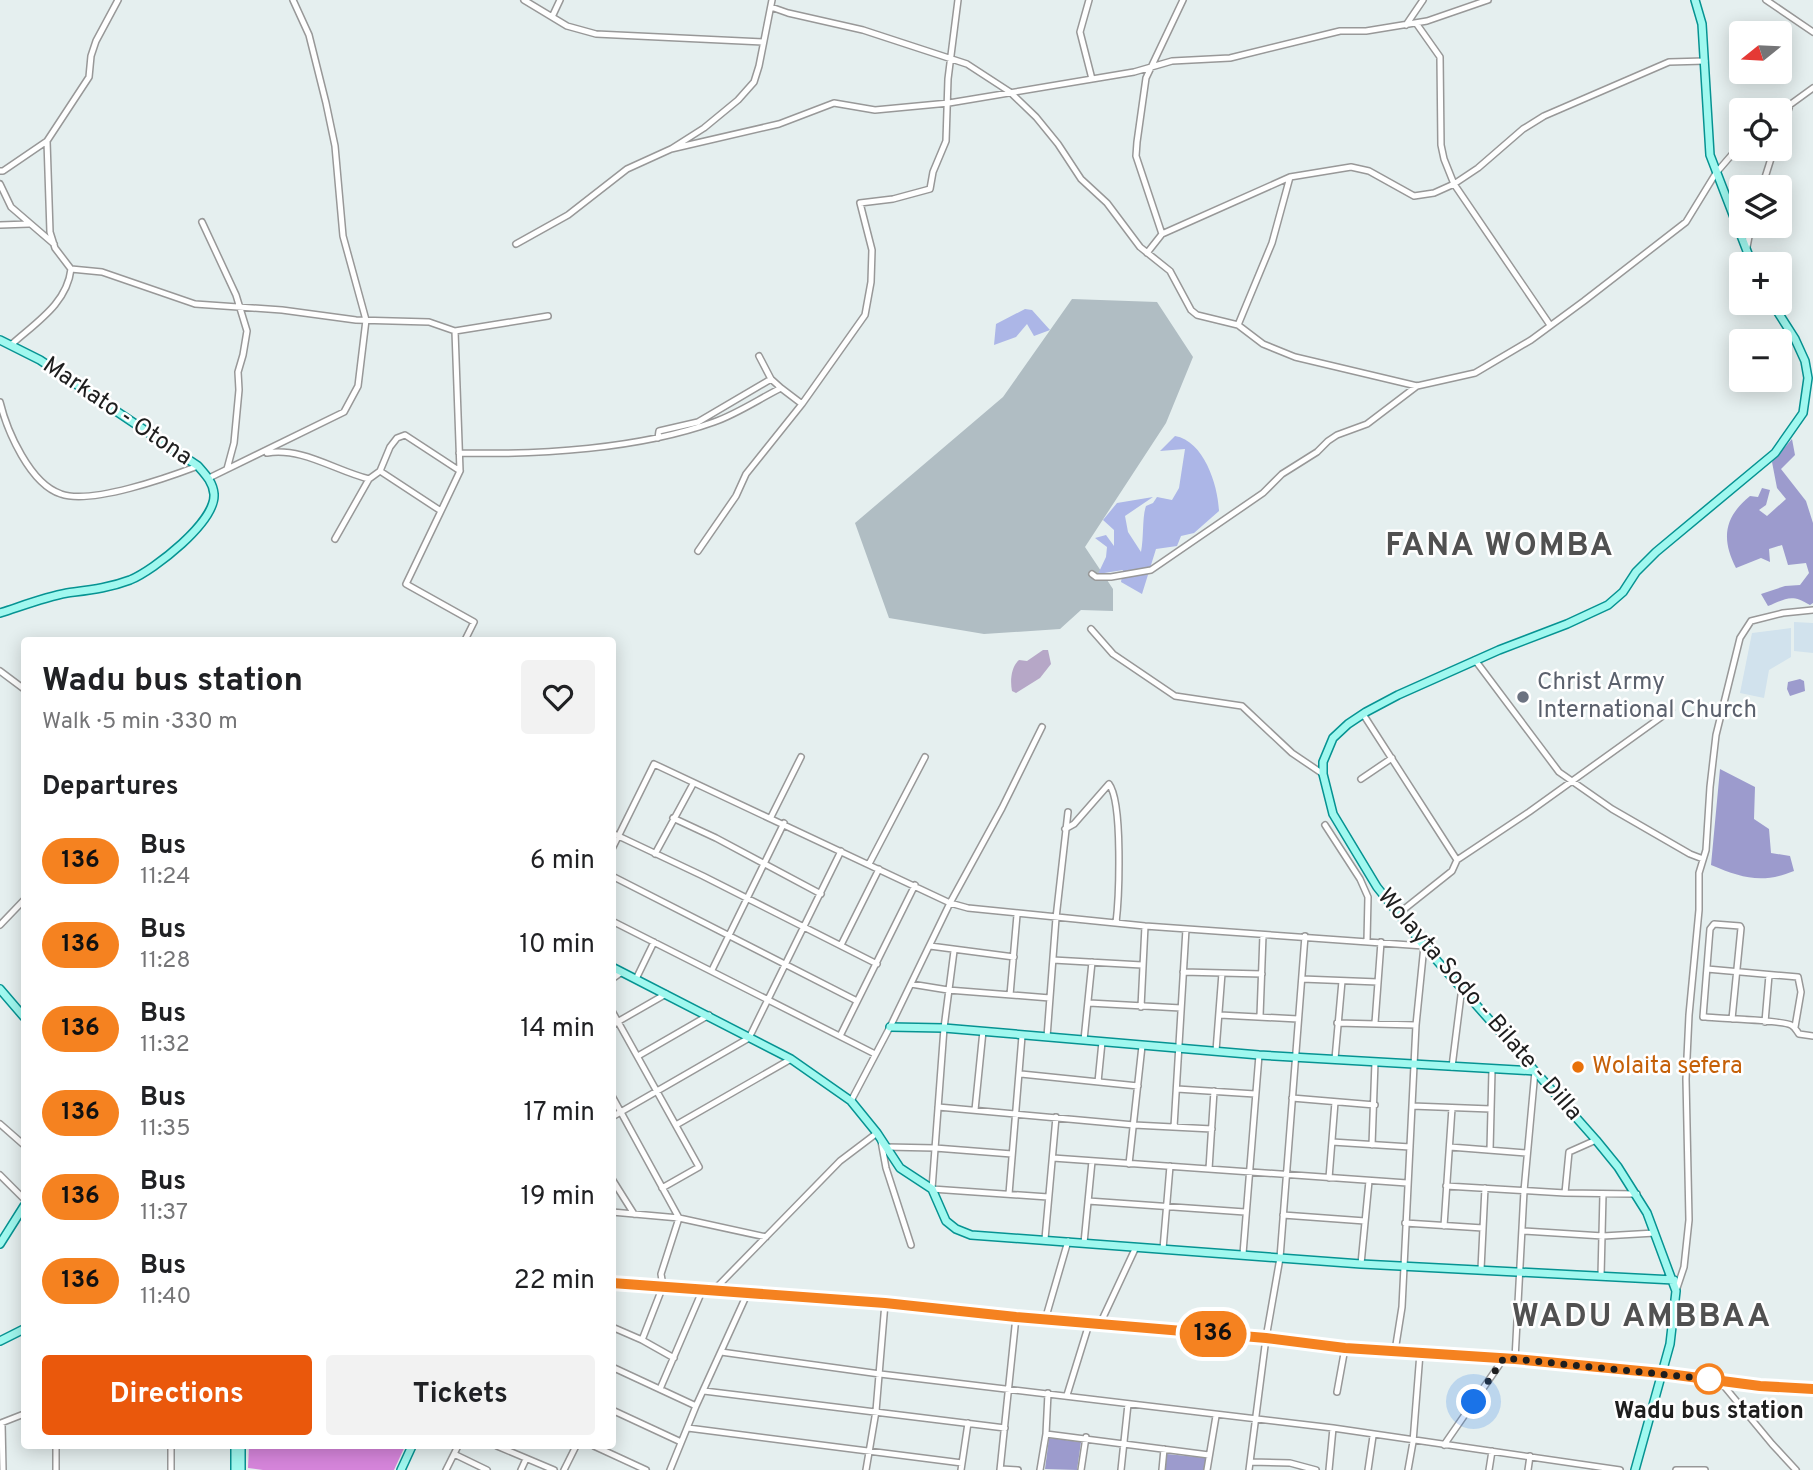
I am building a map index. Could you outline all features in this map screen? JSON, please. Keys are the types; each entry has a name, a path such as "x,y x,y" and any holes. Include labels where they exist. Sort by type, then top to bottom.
{"main road":[{"path":"1695,0 1702,24 1710,155 1746,250"},
{"name":"Wolayta Sodo - Bilate - Dilla","path":"1635,1470 1670,1344 1676,1291 1655,1233 1637,1194 1596,1140 1424,946 1377,887 1343,833 1328,799 1323,774 1325,755 1333,738 1363,714 1398,695 1608,605 1623,592 1636,572 1686,524 1726,495 1775,453 1803,413 1808,378 1805,361 1780,315"},
{"name":"Markato - Otona","path":"0,341 40,360 198,466 209,478 214,495 210,512 184,541 133,579 0,613"},
{"path":"616,969 791,1059 850,1101 900,1168 932,1189 946,1221 971,1235 1361,1264 1674,1280"},
{"path":"0,989 21,1013"},
{"path":"890,1027 944,1028 1259,1055 1535,1071"},
{"path":"0,1244 21,1211"},
{"path":"616,1283 885,1303 1045,1320 1266,1338 1345,1348 1515,1359 1813,1389"},
{"path":"0,1341 21,1330"},
{"path":"234,1449 235,1470"},
{"path":"241,1449 241,1470"},
{"path":"401,1470 411,1449"}],"street":[{"path":"0,171 47,141 89,77 96,41 118,0"},
{"path":"209,478 344,412 358,386 366,320 343,236 335,146 326,103 309,35 293,0"},
{"path":"524,0 567,26 596,34 763,42"},
{"path":"552,18 560,0"},
{"path":"516,244 568,215 626,169 671,149 704,128 738,100 754,82 772,0"},
{"path":"698,551 736,496 746,474 802,404 865,316 871,282 872,250 860,203 893,199 930,189 933,172 946,141 948,79 958,0"},
{"path":"1089,0 1080,32 1092,79"},
{"path":"1162,234 1136,156 1149,66 1181,3 1171,0"},
{"path":"1406,25 1423,0"},
{"path":"671,149 779,124 834,103 875,110 949,103 1134,72 1172,61 1230,58 1340,31 1366,31 1406,25 1488,0"},
{"path":"1766,0 1813,32"},
{"path":"771,7 863,30 975,69 1010,92 1036,117 1081,178 1107,203 1139,247 1170,271 1191,310 1198,315 1238,325 1264,344 1295,356 1417,386"},
{"path":"1416,23 1440,57 1441,145 1454,184 1550,325"},
{"path":"1147,253 1162,234 1290,177 1351,167 1369,171 1414,195 1434,193 1478,168 1523,129 1544,116 1669,62 1705,61"},
{"path":"1792,103 1813,88"},
{"path":"47,141 48,207 54,244"},
{"path":"1091,574 1096,577 1111,577 1151,569 1263,493 1282,474 1317,452 1328,441 1367,424 1417,386 1475,373 1531,340 1686,222 1716,173 1729,158"},
{"path":"1238,325 1272,243 1290,177"},
{"path":"0,184 11,207 54,244 71,269 69,281 59,300 44,318 11,345"},
{"path":"202,222 241,309 247,331 238,372 234,443 227,469"},
{"path":"0,225 29,223"},
{"path":"1746,250 1748,238"},
{"path":"71,269 102,271 195,304 282,310 366,320 429,322 455,331 548,316"},
{"path":"455,331 460,471 406,584 474,622 466,637"},
{"path":"759,356 771,379 802,404"},
{"path":"658,438 659,431 698,422 771,379"},
{"path":"459,453 505,454 562,450 658,438 718,421 781,388"},
{"path":"0,402 4,419 18,448 46,485 61,494 104,493 155,482 198,466"},
{"path":"1803,413 1813,412"},
{"path":"335,539 369,480 380,471 390,447 397,438 405,435 460,471"},
{"path":"260,454 277,451 290,454 369,480"},
{"path":"380,471 441,511"},
{"path":"1676,1291 1685,1267 1689,1220 1686,1079 1689,1015 1699,909 1698,885 1708,829 1714,749 1742,633 1751,621 1783,613 1813,610"},
{"path":"1091,629 1113,654 1175,696 1242,706 1292,753 1323,774"},
{"path":"1475,660 1541,750 1569,781 1634,822 1703,859"},
{"path":"0,671 21,687"},
{"path":"1398,914 1452,871 1457,860 1671,710"},
{"path":"1363,714 1457,860"},
{"path":"850,1101 1042,727"},
{"path":"771,817 800,757"},
{"path":"869,864 925,757"},
{"path":"1361,779 1392,758"},
{"path":"616,842 654,764 950,903 968,908 1144,926 1424,946 1416,1025 1402,1307 1395,1351"},
{"path":"655,854 693,784"},
{"path":"1065,829 1074,824 1109,784 1113,789 1116,806 1119,873 1116,923"},
{"path":"1047,1037 1056,918 1068,813"},
{"path":"673,818 821,894"},
{"path":"712,970 784,823"},
{"path":"1325,825 1360,879 1368,897 1367,941"},
{"path":"616,835 877,964"},
{"path":"616,1115 749,1038 841,851"},
{"path":"841,945 879,869"},
{"path":"616,878 857,1001"},
{"path":"840,1036 915,885"},
{"path":"0,925 21,903"},
{"path":"1010,995 1017,915"},
{"path":"616,923 875,1054"},
{"path":"1732,1020 1741,928 1714,924 1710,929 1703,1016 1732,1020 1789,1024 1795,1027"},
{"path":"1141,1007 1144,926"},
{"path":"1174,1127 1186,929"},
{"path":"1260,1016 1262,935"},
{"path":"1249,1470 1266,1338 1280,1258 1305,936"},
{"path":"636,979 654,942"},
{"path":"1375,1023 1381,942"},
{"path":"930,946 1014,957"},
{"path":"954,951 944,1028 932,1189 1048,1197"},
{"path":"1053,960 1142,965"},
{"path":"1084,1040 1092,962"},
{"path":"1707,969 1797,977 1800,979 1801,992 1795,1027 1798,1034 1813,1036"},
{"path":"616,976 622,972"},
{"path":"1183,972 1262,974"},
{"path":"1216,1051 1222,973"},
{"path":"1765,1022 1769,975"},
{"path":"1301,979 1378,982"},
{"path":"1335,1059 1342,981"},
{"path":"911,984 948,990 1050,998"},
{"path":"1452,1067 1462,986"},
{"path":"616,1022 666,994"},
{"path":"0,1004 7,997"},
{"path":"1088,1003 1181,1008"},
{"path":"638,1056 709,1015"},
{"path":"1220,1015 1298,1018"},
{"path":"1337,1023 1416,1025"},
{"path":"616,1024 638,1056 699,1167 662,1188"},
{"path":"975,1110 983,1031"},
{"path":"1009,1194 1022,1036"},
{"path":"1098,1082 1102,1042"},
{"path":"1129,1164 1142,1046"},
{"path":"1243,1254 1259,1055"},
{"path":"676,1125 791,1059"},
{"path":"1372,1145 1375,1062"},
{"path":"1490,1150 1492,1070"},
{"path":"1515,1359 1524,1191 1535,1071"},
{"path":"1021,1073 1139,1086"},
{"path":"1177,1089 1255,1094"},
{"path":"1209,1169 1214,1091"},
{"path":"1292,1098 1375,1105"},
{"path":"1329,1178 1335,1102"},
{"path":"616,1103 679,1218 661,1274 663,1286 642,1340"},
{"path":"1412,1106 1491,1109"},
{"path":"938,1107 1134,1125 1212,1129"},
{"path":"1444,1226 1452,1108"},
{"path":"1045,1239 1056,1118"},
{"path":"0,1124 21,1142"},
{"path":"713,1290 839,1161 881,1140 935,1148 1012,1154"},
{"path":"881,1140 890,1181 911,1245"},
{"path":"1565,1193 1569,1152 1596,1140"},
{"path":"1332,1142 1410,1147"},
{"path":"1450,1147 1527,1153"},
{"path":"1052,1158 1407,1183"},
{"path":"1084,1243 1092,1161"},
{"path":"1163,1249 1170,1167"},
{"path":"0,1175 21,1196"},
{"path":"1361,1264 1369,1181"},
{"path":"616,1185 634,1214"},
{"path":"1446,1186 1637,1194"},
{"path":"1481,1269 1485,1188"},
{"path":"1601,1276 1603,1194"},
{"path":"1088,1201 1245,1212"},
{"path":"616,1212 679,1218 766,1237"},
{"path":"1283,1215 1365,1221"},
{"path":"1405,1223 1483,1228"},
{"path":"1523,1231 1603,1236 1655,1233"},
{"path":"1045,1320 1068,1241"},
{"path":"1100,1325 1136,1247"},
{"path":"660,1389 704,1289"},
{"path":"670,1470 748,1292"},
{"path":"866,1470 876,1411 885,1303"},
{"path":"1016,1317 1001,1469 1018,1470"},
{"path":"1067,1395 1089,1324"},
{"path":"616,1329 674,1358"},
{"path":"1338,1392 1345,1348"},
{"path":"721,1352 1216,1416 1332,1428 1413,1442 1620,1470"},
{"path":"1408,1470 1413,1442 1420,1353"},
{"path":"1444,1445 1504,1358"},
{"path":"616,1369 696,1406"},
{"path":"1719,1380 1796,1470"},
{"path":"704,1391 1005,1428"},
{"path":"1040,1470 1046,1434 1048,1393"},
{"path":"1121,1470 1128,1404"},
{"path":"616,1412 681,1442"},
{"path":"3,1470 1,1423 21,1415"},
{"path":"1207,1470 1216,1416"},
{"path":"688,1428 869,1451 962,1467 968,1423"},
{"path":"1328,1470 1332,1428"},
{"path":"1046,1434 1086,1437 1209,1455"},
{"path":"1368,1470 1373,1436"},
{"path":"1081,1470 1086,1437"},
{"path":"57,1449 57,1470"},
{"path":"171,1449 171,1470"},
{"path":"446,1470 456,1449"},
{"path":"504,1449 554,1470"},
{"path":"564,1470 574,1449"},
{"path":"600,1449 646,1470"},
{"path":"1162,1470 1164,1449"},
{"path":"1489,1470 1492,1451"},
{"path":"454,1454 487,1470"},
{"path":"1528,1470 1530,1456"},
{"path":"521,1470 526,1459"},
{"path":"1250,1462 1316,1470"},
{"path":"1567,1470 1568,1462"},
{"path":"1676,1470 1704,1470"}],"shaded area":[{"path":"1072,299 1157,302 1193,357 1166,423 1085,547 1113,589 1113,611 1081,610 1060,629 984,634 889,618 855,523 1003,397"},
{"path":"1025,309 1032,310 1050,330 1034,336 1027,324 1016,337 994,345 996,324"},
{"path":"1175,436 1194,446 1208,466 1216,489 1219,511 1194,533 1181,536 1177,546 1156,549 1142,594 1121,582 1123,570 1098,574 1106,557 1107,547 1095,538 1106,535 1114,546 1114,530 1103,520 1117,503 1153,497 1125,516 1128,532 1141,552 1146,506 1153,503 1157,497 1172,500 1179,488 1185,449 1160,451"},
{"path":"1792,439 1795,455 1781,469 1806,501 1813,523 1813,603 1810,605 1789,598 1768,606 1761,594 1785,586 1800,585 1809,573 1806,563 1788,565 1782,545 1769,549 1770,562 1761,558 1736,568 1728,547 1728,529 1730,520 1741,504 1750,496 1758,497 1762,488 1770,490 1766,505 1759,510 1767,516 1786,499 1777,488 1772,462"},
{"path":"1794,622 1813,623 1813,653 1794,651"},
{"path":"1791,628 1791,657 1769,670 1764,698 1740,693 1752,633"},
{"path":"1043,650 1048,650 1051,664 1040,678 1016,693 1012,691 1012,674 1016,663 1019,660 1027,661"},
{"path":"1800,679 1804,681 1805,691 1790,696 1788,682"},
{"path":"1720,769 1755,787 1754,819 1769,829 1771,853 1790,856 1794,871 1772,877 1752,878 1711,865"},
{"path":"1049,1438 1081,1442 1077,1470 1045,1469"},
{"path":"249,1449 404,1449 394,1470 248,1468"},
{"path":"1167,1454 1207,1458 1205,1470 1164,1470"}],"bus line":[{"name":"136","path":"616,1283 885,1303 1266,1338 1345,1348 1515,1359 1760,1386 1813,1389"}],"place":[{"name":"Christ Army International Church","path":"1523,697"},
{"name":"Wolaita sefera","path":"1578,1067"},
{"name":"Wadu bus station","path":"1709,1379"}],"district":[{"name":"FANA WOMBA","path":"1500,547"},
{"name":"WADU AMBBAA","path":"1642,1318"}],"route":[{"path":"1474,1402 1504,1358 1709,1379"}]}
